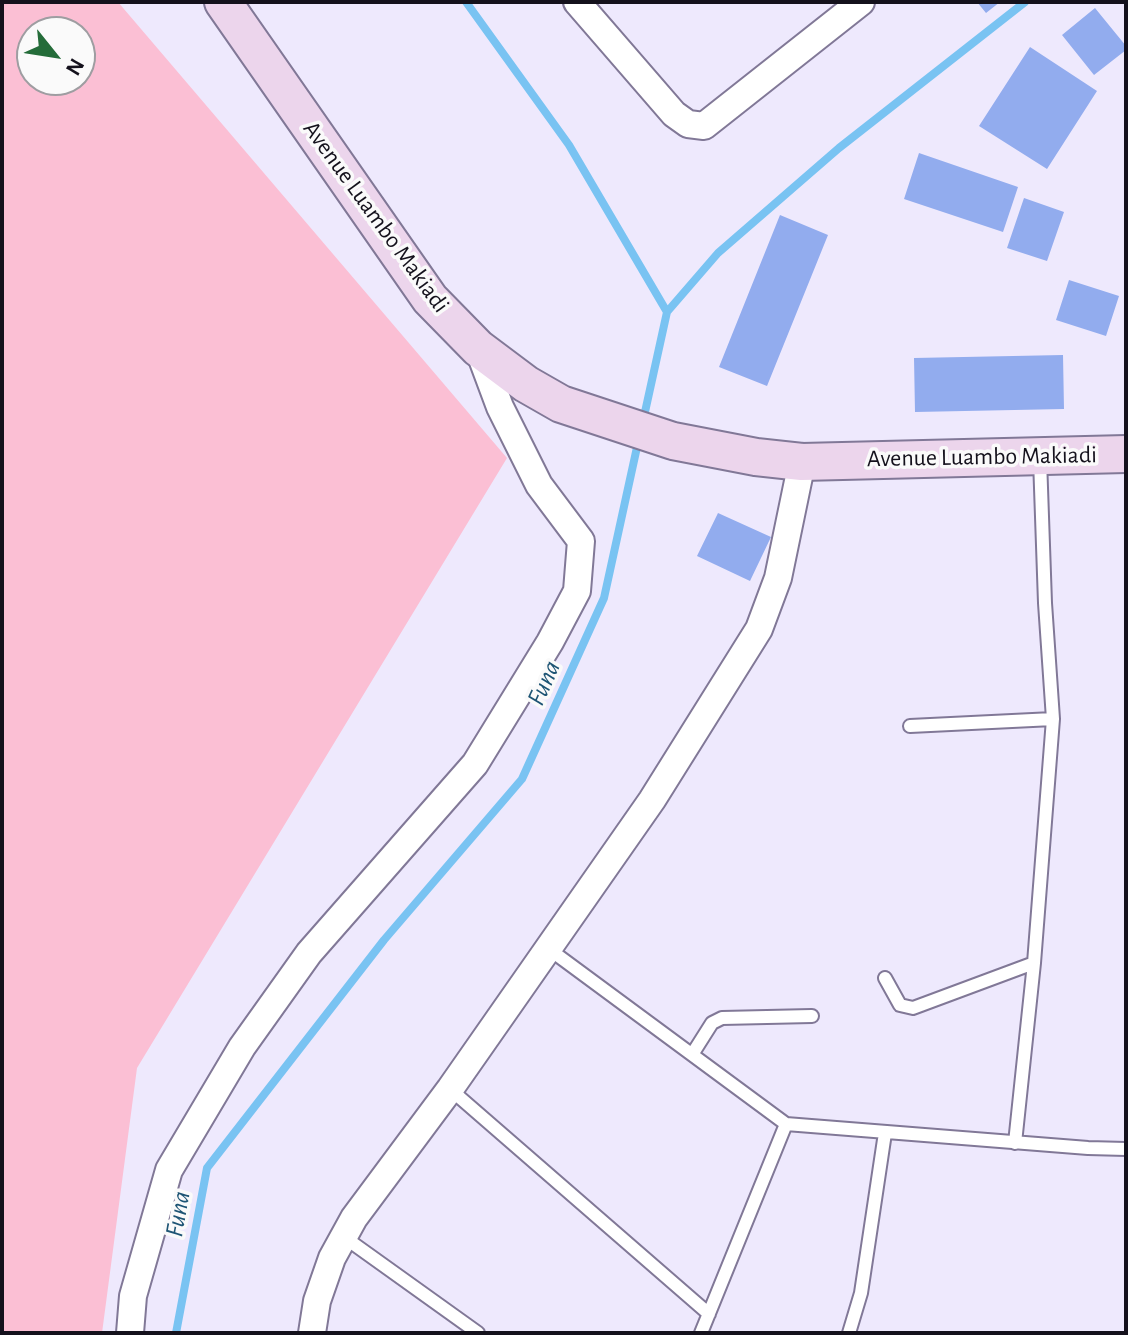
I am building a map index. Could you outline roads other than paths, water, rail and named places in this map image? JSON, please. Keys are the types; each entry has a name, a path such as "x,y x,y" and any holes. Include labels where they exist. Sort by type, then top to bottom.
{"main road":[{"name":"Avenue Luambo Makiadi","path":"223,2 430,299 478,348 526,384 561,404 673,441 741,455 802,462 1126,454"}],"street":[{"path":"577,2 674,114 688,124 704,126 861,2"},
{"path":"130,1333 133,1296 169,1170 242,1047 309,953 475,764 550,642 577,591 581,541 539,485 500,407 478,348"},
{"path":"312,1333 317,1301 342,1236 450,1089 652,800 759,629 778,578 802,462"}],"lane":[{"path":"1015,1143 1034,963 1053,719 1040,456"},
{"path":"910,726 1053,719"},
{"path":"549,949 786,1124 1126,1149"},
{"path":"885,978 900,1005 913,1008 1034,963"},
{"path":"693,1053 712,1023 722,1018 812,1016"},
{"path":"450,1089 709,1314"},
{"path":"701,1333 786,1124"},
{"path":"849,1333 861,1293 885,1133"},
{"path":"342,1236 478,1333"}],"waterway":[{"name":"Funa","path":"466,2 569,145 667,312 643,421"},
{"path":"667,312 718,253 839,148 1025,2"},
{"name":"Funa","path":"176,1333 207,1168 384,940 522,779 604,598 639,438"}]}
